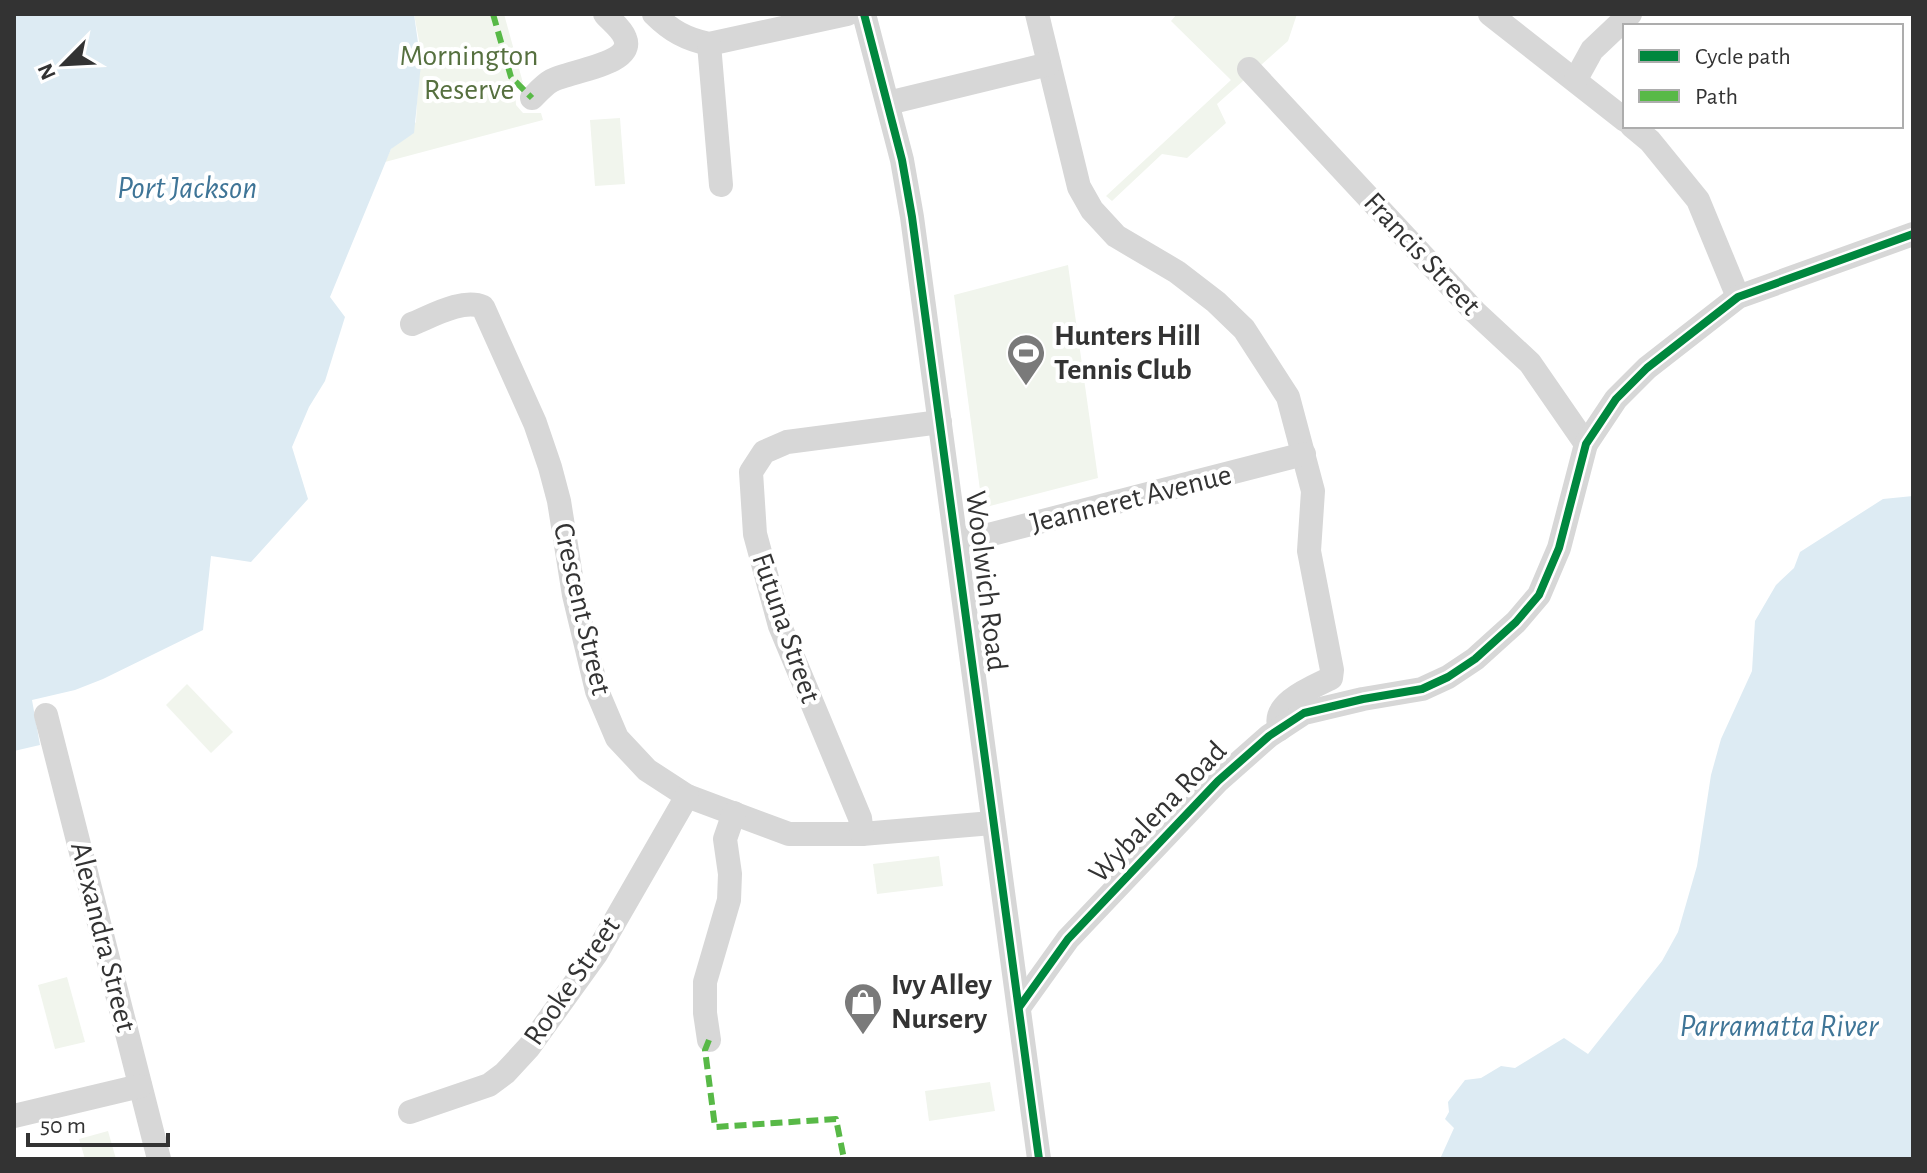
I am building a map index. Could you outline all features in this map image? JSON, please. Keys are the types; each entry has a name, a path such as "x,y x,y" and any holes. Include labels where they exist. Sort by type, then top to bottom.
{"street":[{"path":"532,98 551,81 622,56 625,37 605,14"},
{"path":"654,14 668,28 686,39 709,44 847,14"},
{"name":"Woolwich Road","path":"864,14 902,160 912,217 1039,1159"},
{"path":"1037,14 1079,187 1092,210 1116,236 1177,272 1216,302 1244,329 1288,397 1313,491 1309,551 1332,670 1331,678 1293,698 1279,713 1277,721 1280,729"},
{"path":"1490,14 1519,40 1576,79 1623,118"},
{"path":"1514,14 1567,53 1576,79"},
{"path":"1576,79 1592,50 1630,14"},
{"path":"709,44 721,185"},
{"path":"888,103 1049,64"},
{"name":"Francis Street","path":"1249,69 1475,312 1530,363 1586,444"},
{"path":"1634,128 1650,141 1698,200 1738,297"},
{"name":"Wybalena Road","path":"1020,1006 1068,939 1218,781 1280,729 1304,713 1422,689 1475,659 1516,622 1539,595 1559,548 1586,444 1616,399 1670,349 1738,297 1913,234"},
{"name":"Crescent Street","path":"412,324 452,309 476,304 483,307 535,423 550,467 559,501 574,595 597,691 617,738 647,770 687,796 789,834 862,834 992,823"},
{"name":"Futuna Street","path":"862,834 860,818 780,626 755,534 751,472 764,452 787,442 940,422"},
{"name":"Jeanneret Avenue","path":"957,543 1304,454"},
{"name":"Alexandra Street","path":"46,715 159,1159"},
{"name":"Rooke Street","path":"410,1112 489,1085 529,1047 596,954 687,796"},
{"path":"709,1040 705,982 729,900 730,874 725,839 734,813"},
{"path":"14,1116 140,1086"}],"green space":[{"name":"Mornington Reserve","path":"414,14 504,14 523,83 515,90 516,105 523,113 541,113 543,120 385,162 391,149 416,122 420,46"},
{"path":"1177,14 1297,14 1288,41 1217,104 1226,123 1187,158 1162,154 1112,201 1106,196 1231,80 1171,21"},
{"path":"620,118 625,184 595,186 590,120"},
{"name":"Hunters Hill Tennis Club","path":"1068,265 1098,478 986,507 982,505 954,295"},
{"path":"187,684 233,732 211,753 166,705"},
{"path":"939,856 943,886 877,894 873,864"},
{"path":"67,977 85,1042 55,1049 38,985"},
{"path":"990,1082 995,1111 929,1121 925,1091"},
{"path":"108,1131 116,1159 85,1159 79,1139"}],"water":[{"name":"Port Jackson","path":"14,14 414,14 421,64 414,133 391,149 330,297 345,317 325,381 309,407 292,447 308,499 251,562 211,556 203,630 103,679 75,690 32,700 40,745 14,751"},
{"name":"Parramatta River","path":"1913,496 1913,1159 1440,1159 1454,1128 1445,1119 1449,1112 1448,1102 1465,1080 1481,1078 1501,1066 1515,1068 1564,1038 1588,1054 1662,961 1678,932 1697,866 1711,775 1721,739 1752,671 1755,621 1776,585 1794,568 1800,552 1883,499"}],"marked path":[{"path":"493,14 511,77 532,98"},
{"path":"709,1040 705,1050 715,1127 836,1119 844,1159"}],"cycle path":[{"path":"864,14 902,160 912,217 1039,1159"},
{"path":"1020,1006 1068,939 1218,781 1269,736 1304,713 1422,689 1475,659 1516,622 1539,595 1559,548 1586,444 1616,399 1647,368 1738,297 1913,234"}],"place":[{"name":"Hunters Hill Tennis Club","path":"1026,387"},
{"name":"Ivy Alley Nursery","path":"863,1036"}]}
